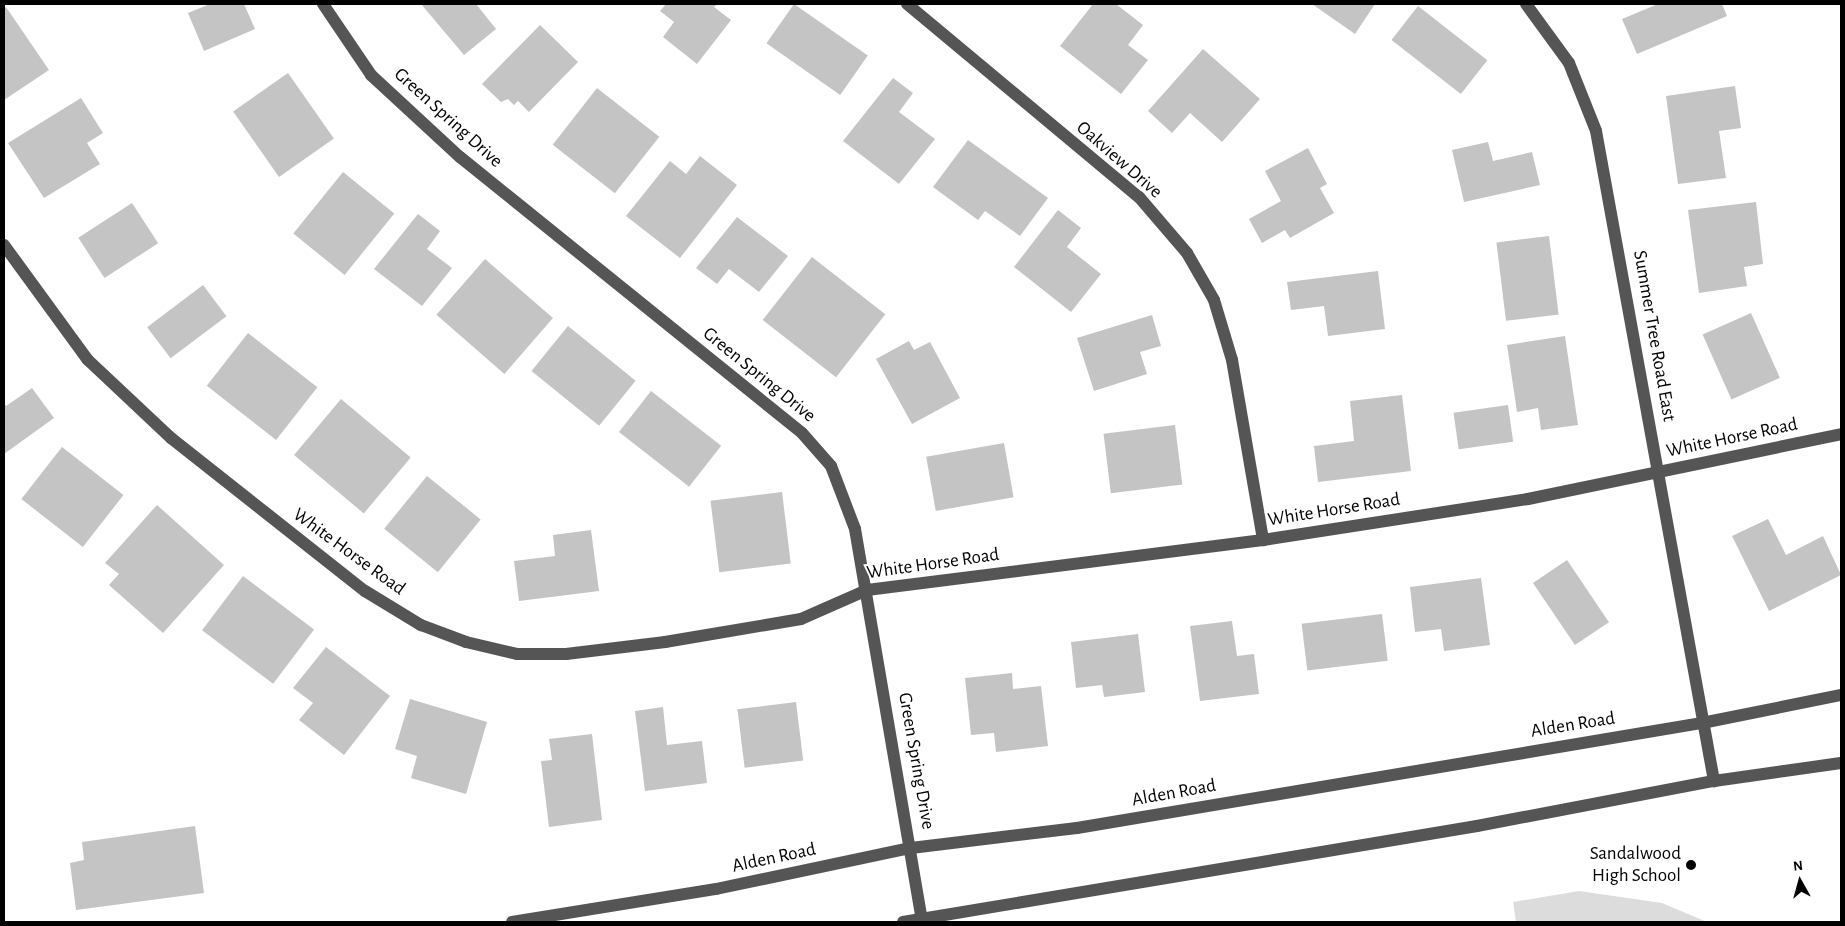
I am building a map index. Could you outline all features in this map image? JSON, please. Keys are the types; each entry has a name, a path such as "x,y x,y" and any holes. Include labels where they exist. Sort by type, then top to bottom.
{"street":[{"name":"Green Spring Drive","path":"323,4 372,75 460,157 802,433 831,466 844,494 867,590 922,919"},
{"name":"Oakview Drive","path":"907,4 1139,197 1187,253 1214,300 1232,360 1263,540"},
{"name":"Summer Tree Road East","path":"1526,4 1569,63 1596,131 1660,472 1702,723 1714,781"},
{"name":"White Horse Road","path":"4,245 88,360 171,438 365,591 421,625 466,642 517,654 566,654 801,620 867,590 1263,540 1528,499 1841,434"},
{"name":"Alden Road","path":"512,922 716,889 911,848 1077,828 1702,723 1841,695"},
{"path":"903,922 1476,826 1714,781 1841,763"}],"shaded area":[{"path":"1579,891 1662,903 1707,922 1516,922 1513,902"}],"building":[{"path":"210,4 244,4 255,29 204,51 188,13"},
{"path":"421,4 476,4 496,29 464,55"},
{"path":"666,4 717,4 714,7 731,20 697,64 663,37 674,22 660,11"},
{"path":"794,4 868,56 840,95 766,43"},
{"path":"1093,4 1116,4 1143,25 1128,45 1148,60 1121,94 1060,46"},
{"path":"1312,4 1375,4 1355,34"},
{"path":"1658,4 1722,4 1727,16 1637,54 1622,19"},
{"path":"1418,6 1487,60 1461,94 1392,40"},
{"path":"6,7 49,70 4,100 4,8"},
{"path":"540,25 578,62 529,112 518,101 514,105 508,99 501,102 482,84"},
{"path":"1203,49 1260,99 1222,142 1190,113 1172,133 1148,111"},
{"path":"288,73 334,139 279,177 233,111"},
{"path":"893,78 913,93 899,112 935,139 899,184 843,141"},
{"path":"1735,86 1741,128 1719,131 1726,178 1678,184 1666,96"},
{"path":"597,88 659,137 615,193 553,145"},
{"path":"81,98 103,133 87,143 100,164 44,198 8,143"},
{"path":"968,140 1048,198 1020,236 985,211 978,220 933,187"},
{"path":"1488,142 1493,161 1532,152 1540,185 1464,202 1452,150"},
{"path":"1308,148 1327,184 1320,188 1334,213 1290,238 1285,230 1262,243 1249,219 1281,201 1265,171"},
{"path":"700,156 737,185 680,258 626,216 670,161 686,174"},
{"path":"343,172 394,214 345,275 293,233"},
{"path":"1756,202 1763,264 1744,267 1747,286 1699,293 1688,210"},
{"path":"132,203 158,243 104,278 78,238"},
{"path":"1058,210 1081,228 1067,247 1101,274 1071,312 1014,267"},
{"path":"418,214 440,231 427,249 452,268 422,306 374,269"},
{"path":"737,217 788,256 759,292 729,269 717,284 696,268"},
{"path":"1549,236 1559,314 1506,321 1496,242"},
{"path":"812,257 885,314 836,377 763,320"},
{"path":"485,259 553,318 504,374 436,315"},
{"path":"1378,271 1385,329 1328,336 1324,306 1291,310 1287,282"},
{"path":"203,285 226,316 171,358 147,327"},
{"path":"1751,313 1780,378 1731,399 1703,335"},
{"path":"1152,315 1161,346 1140,352 1147,374 1094,391 1077,338"},
{"path":"568,326 636,381 599,426 531,371"},
{"path":"248,333 317,387 276,440 207,386"},
{"path":"1565,336 1578,425 1541,430 1538,408 1517,412 1507,345"},
{"path":"909,341 914,350 930,342 960,398 912,424 876,359"},
{"path":"32,388 54,418 4,454 4,403 6,406"},
{"path":"651,391 721,446 689,487 619,432"},
{"path":"1402,395 1411,471 1318,482 1314,446 1354,441 1350,401"},
{"path":"341,399 411,457 364,513 294,455"},
{"path":"1508,405 1513,442 1459,449 1454,413"},
{"path":"1175,425 1182,485 1111,493 1104,434"},
{"path":"1004,443 1014,497 936,511 926,457"},
{"path":"62,447 123,495 83,547 21,499"},
{"path":"427,476 481,519 438,572 384,529"},
{"path":"782,492 791,563 719,572 711,501"},
{"path":"157,505 224,565 163,633 109,585 119,574 105,563"},
{"path":"1768,519 1786,555 1823,536 1841,575 1769,611 1732,536"},
{"path":"591,530 599,591 519,601 514,561 555,556 553,535"},
{"path":"1567,560 1609,622 1575,645 1533,583"},
{"path":"243,576 314,630 273,684 202,630"},
{"path":"1481,578 1490,645 1444,651 1441,629 1415,632 1410,587"},
{"path":"1382,614 1388,661 1307,671 1302,624"},
{"path":"1232,621 1237,656 1254,654 1259,694 1200,701 1190,626"},
{"path":"1138,634 1145,692 1104,697 1102,685 1076,688 1071,642"},
{"path":"326,647 390,696 344,755 299,720 313,703 293,688"},
{"path":"1012,673 1013,689 1041,686 1048,746 996,752 994,733 971,735 965,678"},
{"path":"410,699 487,722 466,794 411,778 417,756 395,749"},
{"path":"796,702 803,761 745,768 737,709"},
{"path":"663,707 667,745 702,741 707,783 645,791 635,711"},
{"path":"592,734 602,820 549,827 541,761 552,760 549,739"},
{"path":"195,826 204,893 76,910 70,863 84,860 82,842"}],"place":[{"name":"Sandalwood High School","path":"1691,865"}]}
